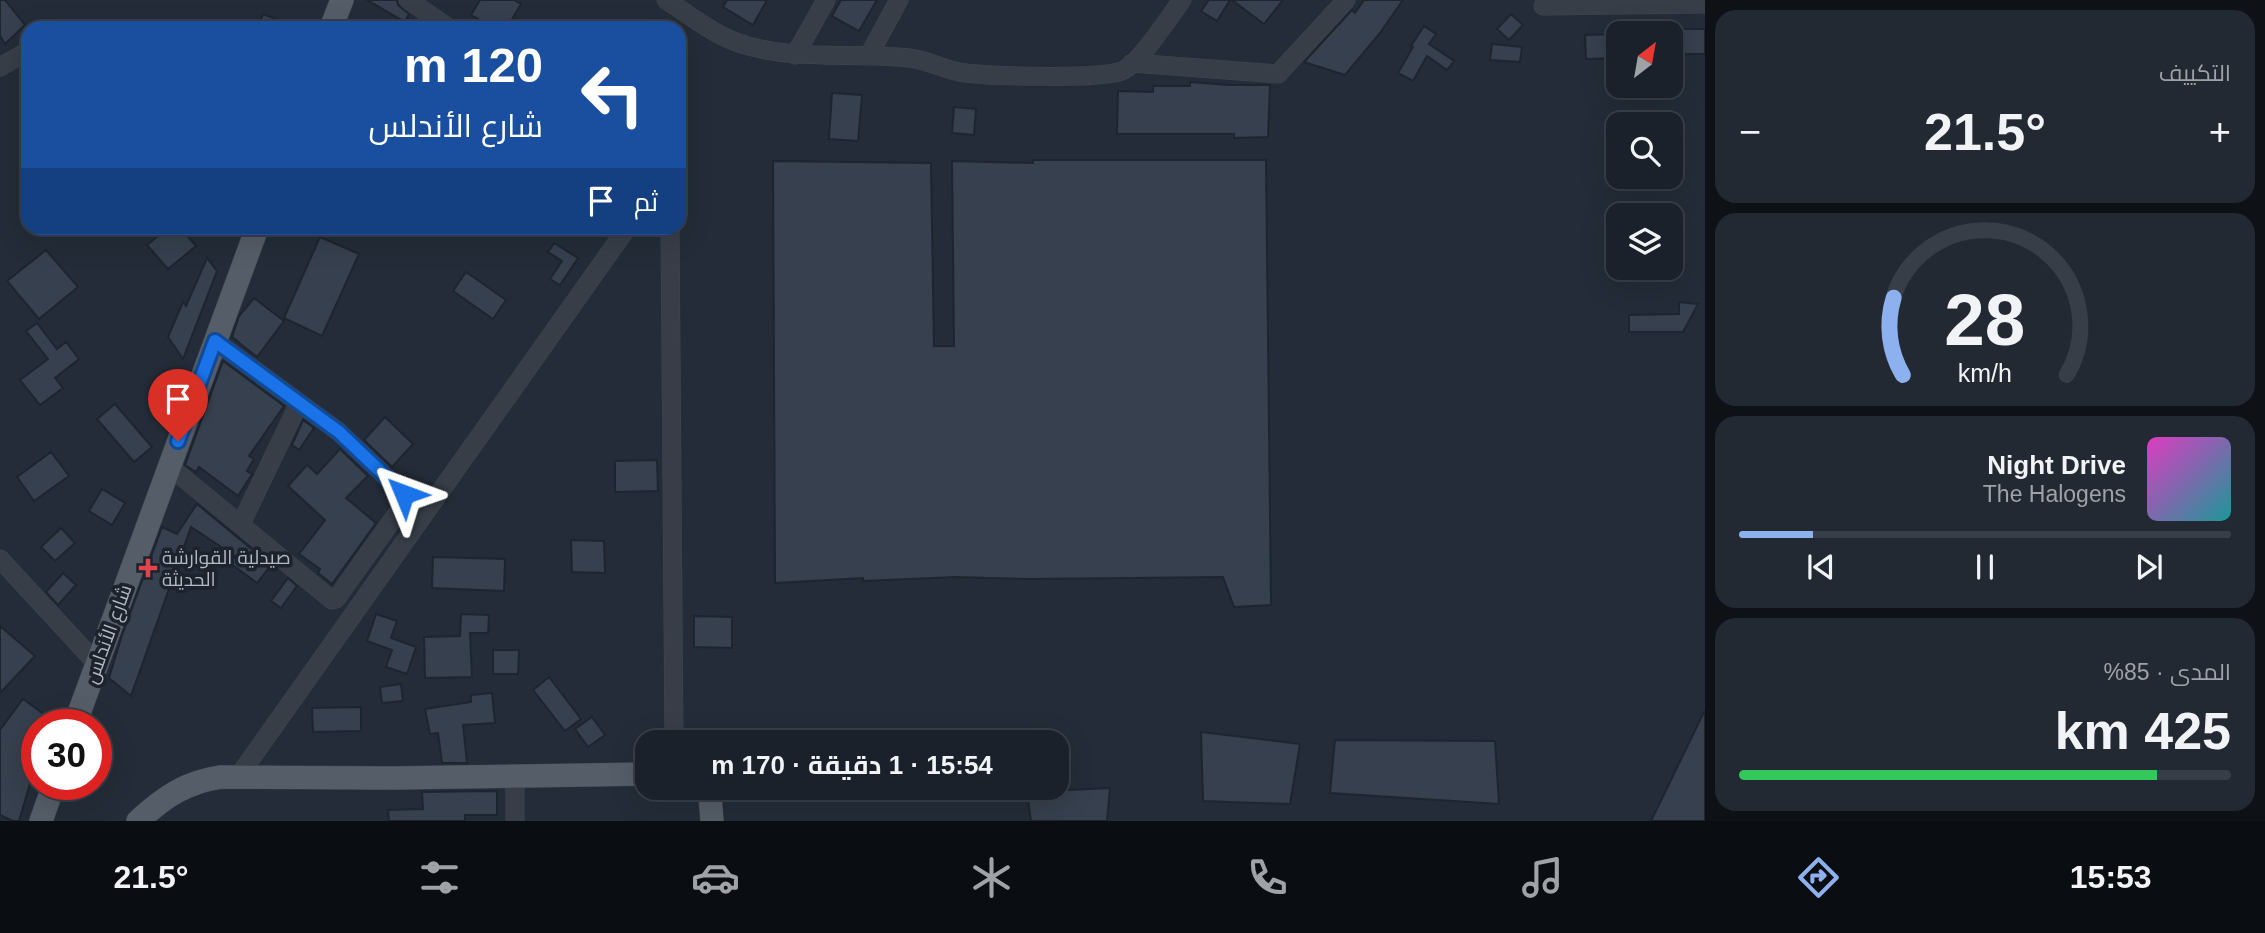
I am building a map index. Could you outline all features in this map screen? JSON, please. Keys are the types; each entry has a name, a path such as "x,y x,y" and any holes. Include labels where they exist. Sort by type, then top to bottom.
{"main road":[{"path":"334,21 342,0"},
{"name":"شارع الأندلس","path":"80,709 254,235"},
{"path":"138,821 180,787 200,780 238,777 635,774"},
{"path":"41,821 48,800"},
{"path":"710,800 712,821"}],"street":[{"path":"408,0 439,21"},
{"path":"666,0 724,37 741,44 795,55 869,55 928,61 966,73 1072,76 1112,74 1125,69 1182,0"},
{"path":"795,55 826,0"},
{"path":"869,55 899,0"},
{"path":"1132,63 1278,74 1346,0"},
{"path":"1543,6 1705,4"},
{"path":"0,66 21,55"},
{"path":"238,777 622,235"},
{"path":"670,235 674,730"},
{"path":"170,466 334,600 406,501 404,494 339,432 215,341"},
{"path":"241,524 299,403"},
{"path":"0,559 97,664"},
{"path":"515,775 515,821"}],"building":[{"path":"0,0 5,0 22,21 21,29 5,44 0,36"},
{"path":"367,0 397,0 398,5 409,14 403,21"},
{"path":"480,0 514,0 521,4 511,21 482,21 471,15"},
{"path":"727,0 767,0 753,25 723,7"},
{"path":"841,0 877,0 859,31 832,16"},
{"path":"1209,0 1230,0 1217,21 1201,11"},
{"path":"1232,0 1283,0 1264,24"},
{"path":"1364,0 1403,0 1345,75 1304,62 1352,10 1355,13"},
{"path":"263,14 281,21 260,21"},
{"path":"1511,14 1523,25 1509,40 1497,29"},
{"path":"1424,26 1436,34 1429,44 1454,61 1447,70 1427,56 1413,81 1398,73"},
{"path":"1684,29 1705,29 1705,54 1684,54"},
{"path":"1606,34 1606,58 1586,59 1585,35"},
{"path":"1492,44 1522,47 1520,62 1490,60"},
{"path":"1190,82 1270,85 1268,137 1234,138 1234,134 1117,134 1118,91 1153,92 1153,86 1190,86"},
{"path":"832,93 862,95 858,141 829,139"},
{"path":"954,107 976,109 974,135 952,133"},
{"path":"1033,160 1266,160 1271,605 1234,607 1223,577 956,577 863,581 863,578 775,583 773,161 931,163 934,346 954,346 952,161 1033,163"},
{"path":"159,235 187,235 196,246 168,269 147,245"},
{"path":"320,237 359,254 322,336 284,318"},
{"path":"554,243 578,258 560,285 550,279 562,261 548,252"},
{"path":"46,250 78,287 39,319 7,281"},
{"path":"207,258 217,271 183,359 168,337 183,302 186,306"},
{"path":"466,272 506,300 493,319 453,291"},
{"path":"254,298 284,321 257,357 232,337 239,316"},
{"path":"1679,302 1698,304 1683,332 1629,332 1629,315 1679,314"},
{"path":"37,323 57,349 66,342 79,359 55,378 63,388 40,405 20,380 48,359 26,331"},
{"path":"223,361 284,406 249,456 254,459 247,471 252,474 238,496 199,467 196,472 185,465"},
{"path":"115,404 152,447 134,462 97,419"},
{"path":"385,417 413,444 392,467 364,440"},
{"path":"303,420 314,428 299,450 292,445"},
{"path":"340,449 368,476 346,498 376,523 332,584 318,573 320,569 299,554 325,520 288,486 307,465 317,474"},
{"path":"51,452 69,476 34,501 17,477"},
{"path":"657,460 658,491 615,492 615,461"},
{"path":"102,489 125,503 112,525 89,511"},
{"path":"197,504 271,565 257,583 230,563 235,556 191,527 131,696 109,678 122,635 162,527 177,534"},
{"path":"61,528 75,543 55,561 41,547"},
{"path":"571,540 604,541 605,573 572,572"},
{"path":"433,557 505,559 504,591 432,588"},
{"path":"63,573 76,585 58,605 46,592"},
{"path":"288,578 297,586 281,608 271,601"},
{"path":"376,614 397,621 391,638 416,647 407,674 386,667 392,650 367,641"},
{"path":"461,614 489,615 488,633 470,633 472,677 425,678 424,637 460,636"},
{"path":"694,616 732,617 732,648 694,647"},
{"path":"0,626 35,656 0,693"},
{"path":"493,650 519,650 518,674 493,674"},
{"path":"549,677 581,719 565,731 533,690"},
{"path":"401,684 403,701 382,703 380,687"},
{"path":"492,693 495,723 463,725 467,763 442,763 438,733 430,734 425,709 471,702 471,695"},
{"path":"23,699 37,709 21,709 21,800 25,800 19,821 0,815 0,730"},
{"path":"361,707 361,731 313,732 312,708"},
{"path":"1705,710 1705,821 1651,821"},
{"path":"592,717 605,735 588,747 575,729"},
{"path":"1201,732 1300,744 1290,804 1203,801"},
{"path":"1335,740 1495,741 1499,804 1330,793"},
{"path":"1110,788 1107,821 1031,821 1028,800 1069,800 1069,790"},
{"path":"497,791 497,815 465,815 465,821 389,821 388,810 423,809 422,792"}],"place":[{"name":"صيدلية القوارشة الحديثة","path":"148,568"}],"route":[{"path":"178,441 215,341 339,432 404,494"}]}
